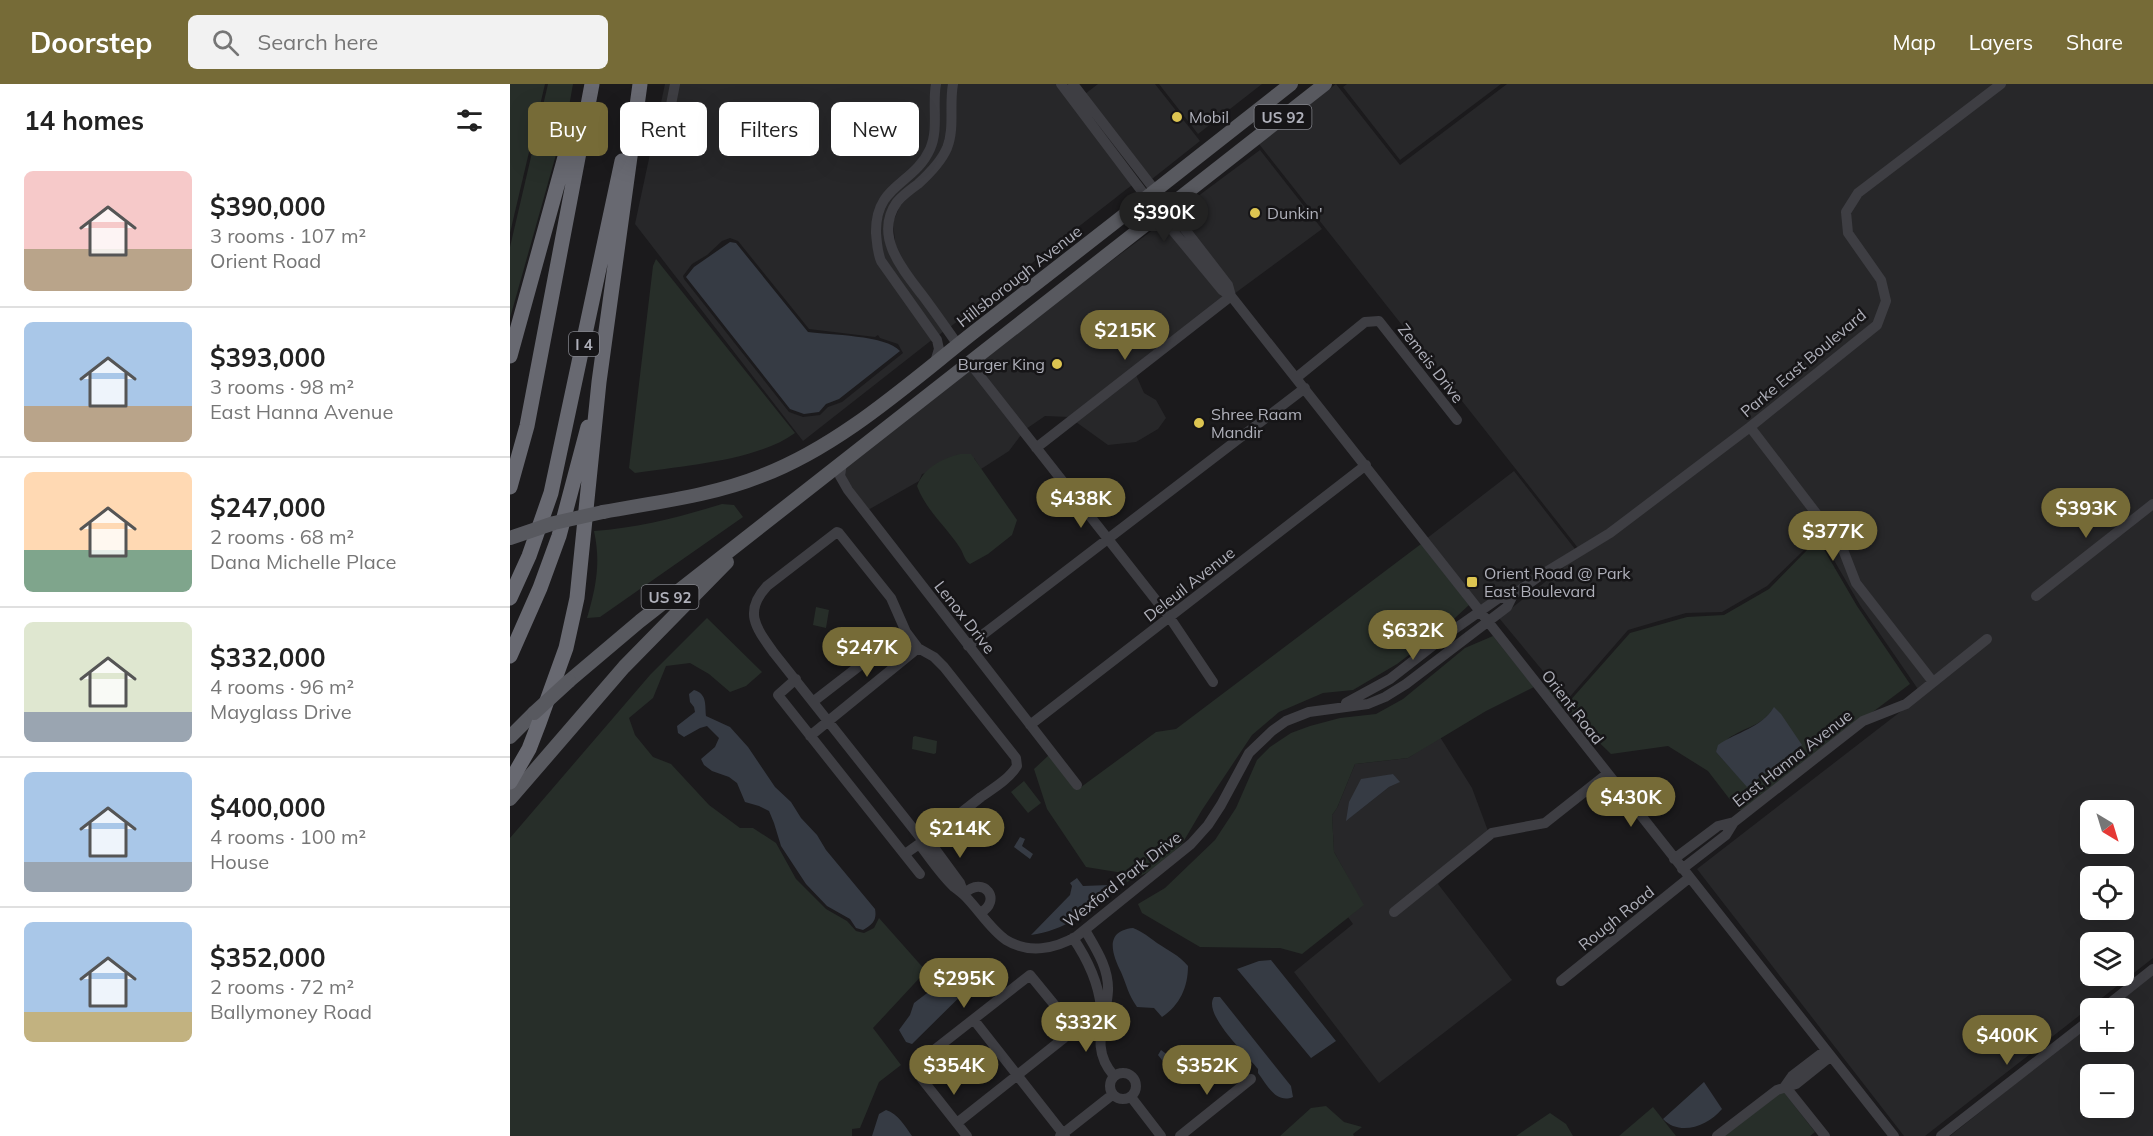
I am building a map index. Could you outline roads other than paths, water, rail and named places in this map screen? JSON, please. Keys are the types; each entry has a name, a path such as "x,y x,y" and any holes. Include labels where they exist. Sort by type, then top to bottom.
{"highway":[{"path":"510,356 585,84"},
{"name":"I 4","path":"510,487 527,426 592,84"},
{"path":"510,782 529,748 539,723 566,648 577,598 599,382 639,84"},
{"name":"I 4","path":"510,598 529,556 551,493 639,84"},
{"path":"510,341 525,303"},
{"path":"510,656 540,588 559,536 599,382"}],"main road":[{"name":"US 92","path":"1151,193 1291,84"},
{"name":"US 92","path":"510,737 569,681 640,621 1325,84"},
{"name":"Hillsborough Avenue","path":"958,345 1151,193"},
{"path":"969,362 970,351 975,343 1015,309 1031,288"},
{"name":"US 92","path":"510,538 554,523 720,490 762,476 808,455 833,439 958,345"},
{"path":"899,418 911,400 953,365 958,345"},
{"path":"510,799 624,667 773,516"}],"street":[{"path":"672,102 675,84"},
{"path":"935,362 939,350 937,340 881,261 878,253 876,226 878,211 886,197 922,163 930,148 935,129 936,84"},
{"path":"953,84 950,105 951,132 948,146 933,169 896,203 888,227 890,246 898,263 958,345"},
{"name":"Orient Road","path":"1061,84 1151,193"},
{"name":"Orient Road","path":"1073,84 1222,291 1231,296 1305,388 1487,623 1894,1136"},
{"name":"Parke East Boulevard","path":"1479,612 1499,598 1513,595 1610,533 1750,428 1877,325 1886,301 1881,280 1848,233 1846,212 1858,193 2001,84"},
{"path":"1036,448 1231,296"},
{"name":"Zemeis Drive","path":"1296,378 1365,322 1380,321 1457,420"},
{"path":"969,362 1170,618 1213,682"},
{"path":"968,646 1305,388"},
{"path":"1750,428 1842,547 1856,583 1933,682"},
{"name":"Lenox Drive","path":"842,463 840,477 848,490 1077,785"},
{"name":"Deleuil Avenue","path":"1030,725 1365,465"},
{"path":"2036,596 2153,504"},
{"name":"Wexford Park Drive","path":"906,633 891,598 839,533 830,536 767,586 758,596 755,604 754,617 758,630 923,841 960,883 964,894 991,926 1007,940 1024,946 1043,948 1059,946 1085,930 1177,858 1208,825 1249,753 1272,731 1286,721 1309,712 1368,704 1386,697 1487,623"},
{"name":"Parke East Boulevard","path":"1487,623 1507,607 1513,595"},
{"name":"Wexford Park Drive","path":"1341,706 1390,679 1479,612"},
{"path":"814,701 898,636 906,633 918,648 934,657 944,667 1016,758 1017,766 1012,773 905,854"},
{"name":"East Hanna Avenue","path":"1686,874 1726,835 1734,822 1863,721 1906,704 1987,639"},
{"path":"810,736 918,648"},
{"path":"796,679 778,695 920,874"},
{"path":"1394,912 1491,833 1545,823 1607,774"},
{"name":"East Hanna Avenue","path":"1674,859 1718,826 1734,822"},
{"name":"Rough Road","path":"1561,981 1686,874"},
{"path":"964,894 975,886 982,886 988,890 991,897 990,904 980,913"},
{"path":"1085,930 1105,968 1108,990 1102,1017"},
{"path":"1073,938 1085,956 1100,995 1102,1017 1100,1050 1107,1067 1114,1076"},
{"path":"2117,998 2153,969"},
{"path":"957,1123 1069,1032 1070,1025 1066,1018 1030,975 915,1065 914,1069 967,1136"},
{"path":"974,1020 1062,1135 1112,1095"},
{"path":"1941,1136 2080,1028"},
{"path":"1717,1136 1785,1086 1796,1084 1828,1053"},
{"path":"1124,1073 1133,1078 1136,1088 1131,1097 1121,1100 1112,1095 1109,1085 1114,1076 1124,1073"},
{"path":"1180,1136 1251,1079"},
{"path":"1785,1086 1825,1136"},
{"path":"1131,1097 1161,1136"}],"place":[{"name":"Mobil","path":"1177,117"},
{"name":"Dunkin'","path":"1255,213"},
{"name":"Burger King","path":"1057,364"},
{"name":"Shree Raam Mandir","path":"1199,423"},
{"name":"Orient Road @ Park East Boulevard","path":"1472,582"}]}
